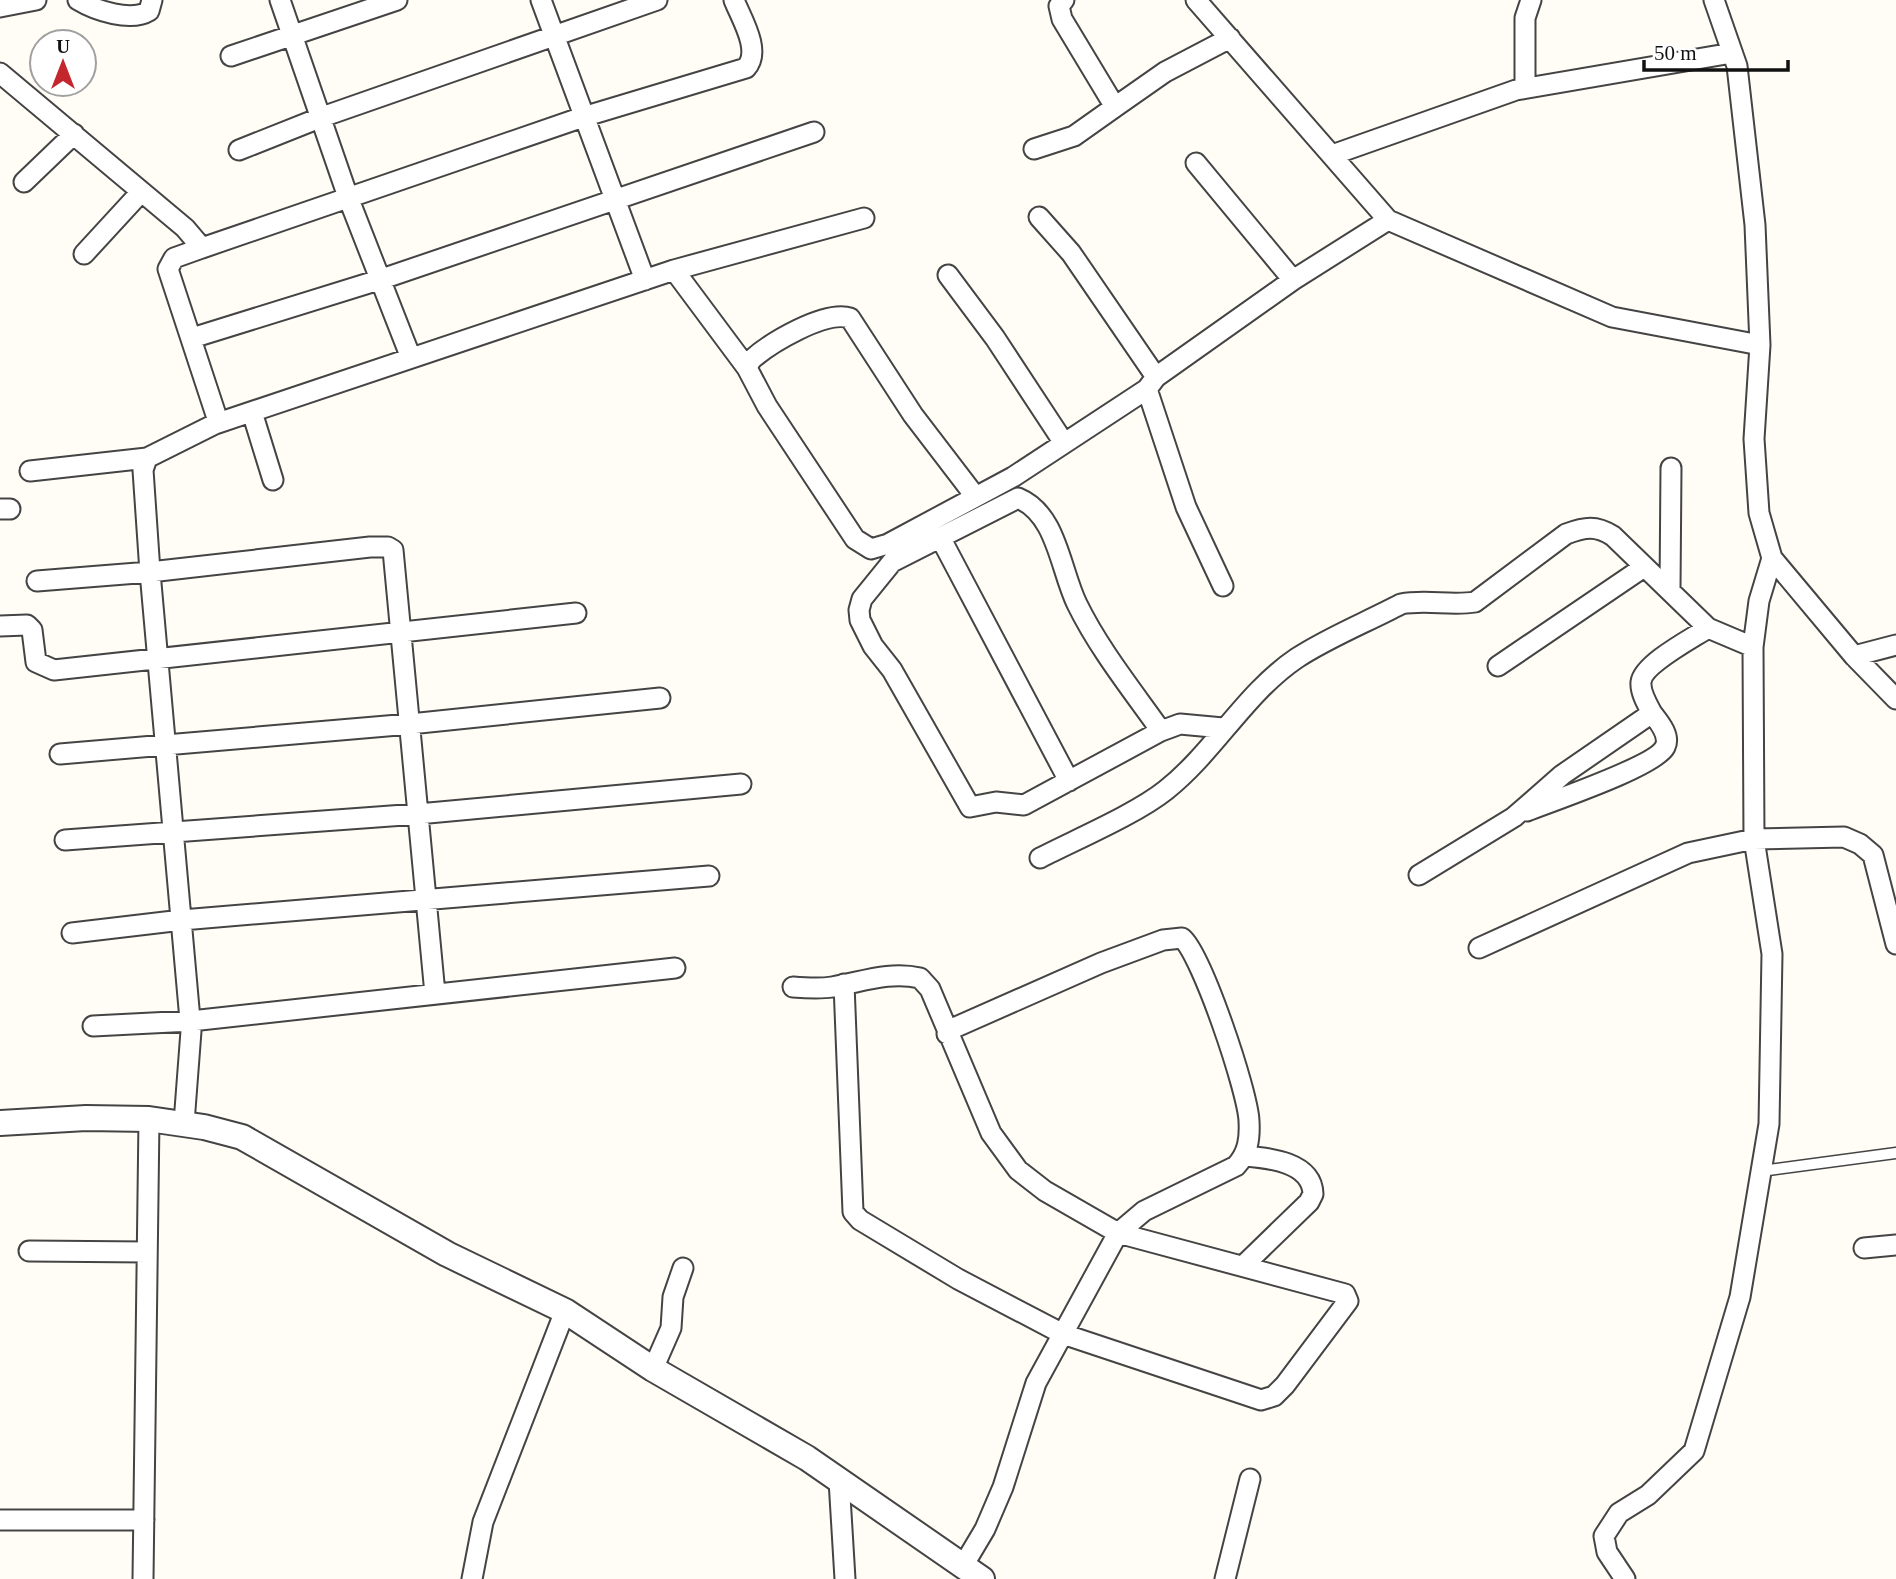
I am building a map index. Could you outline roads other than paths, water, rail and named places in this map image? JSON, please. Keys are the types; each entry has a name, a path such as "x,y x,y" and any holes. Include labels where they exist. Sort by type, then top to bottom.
{"street":[{"path":"0,7 36,0"},
{"path":"78,0 100,10 129,15 149,11 152,0"},
{"path":"280,0 348,197 411,358"},
{"path":"232,56 397,0"},
{"path":"541,0 645,280"},
{"path":"239,150 322,117 657,0"},
{"path":"215,424 214,408 168,269 174,258 583,117 746,68 751,62 752,48 734,0"},
{"path":"1064,0 1059,6 1062,19 1115,107"},
{"path":"1196,0 1388,220 1612,317 1760,345"},
{"path":"1525,88 1525,18 1531,0"},
{"path":"1714,0 1737,66 1755,225 1760,345 1754,439 1759,513 1772,558 1854,656 1896,699"},
{"path":"1034,149 1074,136 1165,72 1230,38"},
{"path":"1332,155 1525,88 1732,53"},
{"path":"0,73 190,232 202,248"},
{"path":"192,338 382,279 814,132"},
{"path":"24,182 74,134"},
{"path":"1196,163 1293,280"},
{"path":"84,254 141,192"},
{"path":"1039,217 1071,253 1152,383 1186,508 1223,586"},
{"path":"30,471 148,458 215,424 252,411 674,270 864,218"},
{"path":"674,270 747,369 767,406 855,539 871,549 888,544 1013,477 1152,383 1293,280 1388,220"},
{"path":"948,275 995,338 1064,443"},
{"path":"747,369 751,360 760,352 820,321 838,314 850,318 913,415 975,496"},
{"path":"252,411 272,480"},
{"path":"148,458 143,470 150,572 191,1021 184,1124"},
{"path":"1670,590 1671,468"},
{"path":"1161,731 1101,644 1077,603 1052,536 1031,504 1018,498 892,562 862,599 860,620 873,646 892,670 970,807 996,802 1024,805 1161,731 1180,724 1223,728"},
{"path":"1040,858 1164,791 1205,755 1223,728 1296,658 1401,604 1418,600 1475,602 1566,534 1599,527 1613,536 1708,628 1753,647"},
{"path":"940,537 1069,781"},
{"path":"37,581 390,547 395,561 435,994"},
{"path":"1625,1579 1607,1552 1604,1536 1619,1513 1648,1495 1694,1451 1740,1297 1769,1124 1772,954 1754,839 1753,647 1759,601 1772,558"},
{"path":"1498,666 1644,567"},
{"path":"0,626 27,625 32,630 36,662 47,670 576,612"},
{"path":"1419,875 1514,817 1619,775 1656,756 1665,746 1666,737 1642,693 1640,681 1660,659 1708,628"},
{"path":"1854,656 1896,645"},
{"path":"60,754 410,724 660,698"},
{"path":"1514,817 1562,775 1652,713"},
{"path":"65,840 418,814 741,784"},
{"path":"1479,948 1668,860 1754,839 1844,837 1860,844 1873,855 1892,903 1896,944"},
{"path":"72,933 182,920 426,902 709,876"},
{"path":"0,1123 86,1118 149,1119 184,1124 242,1138 447,1254 565,1311 653,1369 839,1480 972,1572 1036,1383 1118,1233 1144,1211 1236,1166 1245,1156 1249,1120 1240,1074 1198,966 1188,943 1182,938 1163,940 1101,963 956,1027 947,1034"},
{"path":"93,1026 191,1021 675,968"},
{"path":"793,987 844,984 886,976 920,978 930,989 991,1133 1018,1170 1045,1191 1118,1233 1345,1294 1348,1301 1303,1364 1274,1396 1261,1400 1063,1334 922,1258 875,1230 853,1212 844,984"},
{"path":"143,1579 149,1119"},
{"path":"1243,1266 1309,1202 1313,1194 1307,1177 1293,1166 1270,1157 1245,1156"},
{"path":"1864,1248 1896,1245"},
{"path":"29,1251 147,1252"},
{"path":"653,1369 671,1328 673,1297 683,1268"},
{"path":"472,1579 483,1522 565,1311"},
{"path":"1225,1579 1250,1479"},
{"path":"839,1480 845,1579"},
{"path":"0,1520 144,1520"}],"lane":[{"path":"1761,1171 1896,1153"}]}
